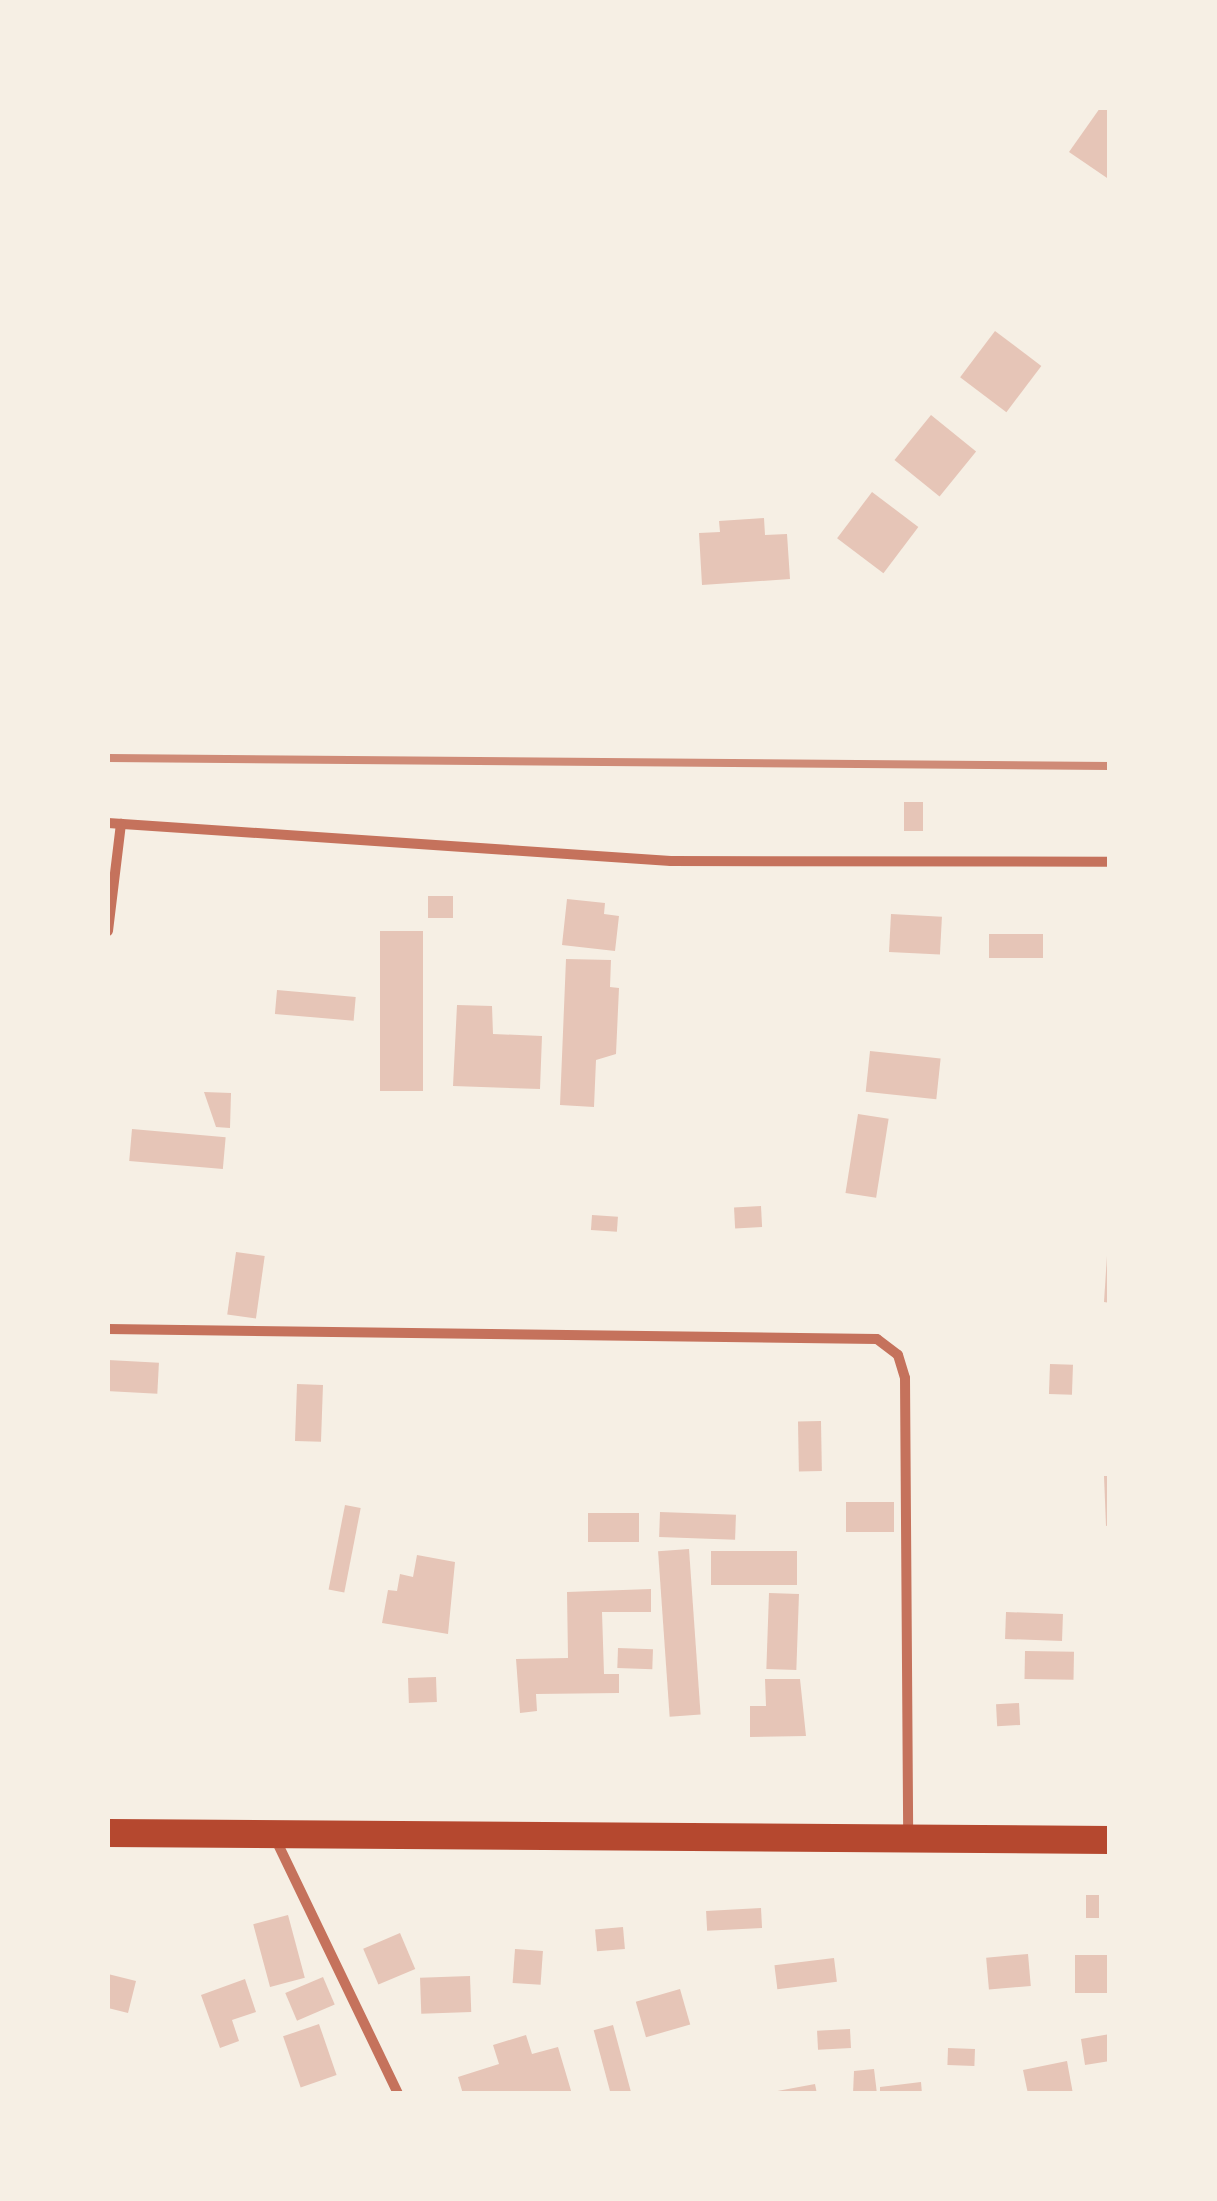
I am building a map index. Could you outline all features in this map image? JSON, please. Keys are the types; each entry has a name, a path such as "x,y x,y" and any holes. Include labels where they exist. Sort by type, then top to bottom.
{"highway":[{"path":"108,1833 1110,1840"}],"street":[{"path":"108,823 671,861 1110,862"},
{"path":"108,931 120,824"},
{"path":"108,1330 877,1339 898,1355 905,1378 908,1839"},
{"path":"273,1834 398,2094"}],"building":[{"path":"1100,108 1110,108 1110,180 1069,152"},
{"path":"995,331 1041,366 1006,412 960,377"},
{"path":"931,415 976,452 940,497 894,460"},
{"path":"872,492 918,527 883,573 837,538"},
{"path":"764,518 765,535 787,534 790,579 702,585 699,533 720,532 719,521"},
{"path":"904,802 923,802 923,831 904,831"},
{"path":"428,896 453,896 453,918 428,918"},
{"path":"567,899 605,903 604,914 619,916 615,951 562,945"},
{"path":"891,914 942,917 940,955 889,952"},
{"path":"380,931 423,931 423,1091 380,1091"},
{"path":"989,934 1043,934 1043,958 989,958"},
{"path":"566,959 611,960 610,987 619,988 616,1054 596,1060 594,1107 560,1105"},
{"path":"277,990 356,997 354,1021 275,1014"},
{"path":"457,1005 492,1006 493,1034 542,1036 540,1089 453,1086"},
{"path":"870,1051 941,1058 936,1099 866,1092"},
{"path":"204,1092 231,1093 230,1128 216,1127"},
{"path":"858,1114 889,1119 876,1198 845,1193"},
{"path":"132,1129 226,1137 223,1169 129,1161"},
{"path":"761,1206 762,1227 735,1228 734,1207"},
{"path":"592,1215 618,1217 617,1232 591,1230"},
{"path":"236,1252 265,1256 256,1318 227,1314"},
{"path":"1110,1256 1110,1303 1104,1302"},
{"path":"108,1360 159,1363 157,1394 108,1391"},
{"path":"1050,1364 1073,1365 1072,1395 1049,1394"},
{"path":"297,1384 323,1385 321,1442 295,1441"},
{"path":"798,1421 821,1421 822,1471 799,1471"},
{"path":"1104,1476 1110,1476 1110,1525 1106,1526"},
{"path":"846,1502 894,1502 894,1532 846,1532"},
{"path":"345,1505 361,1508 344,1592 329,1589"},
{"path":"660,1512 736,1515 735,1540 659,1537"},
{"path":"588,1513 639,1513 639,1542 588,1542"},
{"path":"689,1549 701,1715 670,1717 658,1551"},
{"path":"711,1551 797,1551 797,1585 711,1585"},
{"path":"417,1555 455,1562 448,1634 382,1623 388,1590 397,1591 400,1574 413,1577"},
{"path":"651,1589 651,1612 602,1612 604,1674 619,1674 619,1693 536,1694 537,1711 520,1713 516,1659 568,1658 567,1592"},
{"path":"769,1593 799,1594 796,1670 766,1669"},
{"path":"1006,1612 1063,1614 1062,1641 1005,1639"},
{"path":"618,1648 653,1649 652,1669 617,1668"},
{"path":"1025,1651 1074,1652 1074,1680 1025,1679"},
{"path":"436,1677 437,1702 409,1703 408,1678"},
{"path":"765,1679 800,1679 806,1736 750,1737 750,1706 766,1706"},
{"path":"1019,1703 1020,1725 997,1726 996,1704"},
{"path":"1086,1895 1099,1895 1099,1918 1086,1918"},
{"path":"761,1908 762,1928 707,1931 706,1911"},
{"path":"288,1915 305,1978 270,1987 253,1924"},
{"path":"623,1927 625,1949 597,1951 595,1929"},
{"path":"400,1933 415,1969 378,1985 363,1949"},
{"path":"515,1949 543,1951 541,1985 513,1983"},
{"path":"1028,1954 1031,1986 989,1990 986,1958"},
{"path":"1075,1955 1110,1955 1110,1993 1075,1993"},
{"path":"834,1958 837,1982 777,1989 774,1965"},
{"path":"108,1974 136,1981 128,2013 108,2008"},
{"path":"470,1976 471,2012 421,2014 420,1978"},
{"path":"323,1977 335,2005 297,2021 285,1993"},
{"path":"245,1979 256,2012 232,2020 239,2041 220,2048 201,1995"},
{"path":"680,1989 690,2025 646,2037 636,2002"},
{"path":"319,2024 337,2075 301,2087 283,2036"},
{"path":"613,2025 631,2094 611,2094 594,2030"},
{"path":"850,2029 851,2048 818,2050 817,2031"},
{"path":"1110,2034 1110,2061 1085,2065 1081,2039"},
{"path":"526,2035 532,2054 558,2047 572,2094 463,2094 458,2077 499,2064 493,2045"},
{"path":"948,2048 975,2049 974,2066 947,2065"},
{"path":"1067,2061 1073,2094 1028,2094 1023,2070"},
{"path":"874,2069 877,2094 853,2094 854,2071"},
{"path":"921,2082 922,2094 880,2094 880,2087"},
{"path":"815,2084 817,2094 772,2092"}],"railway":[{"path":"108,758 1110,766"}]}
